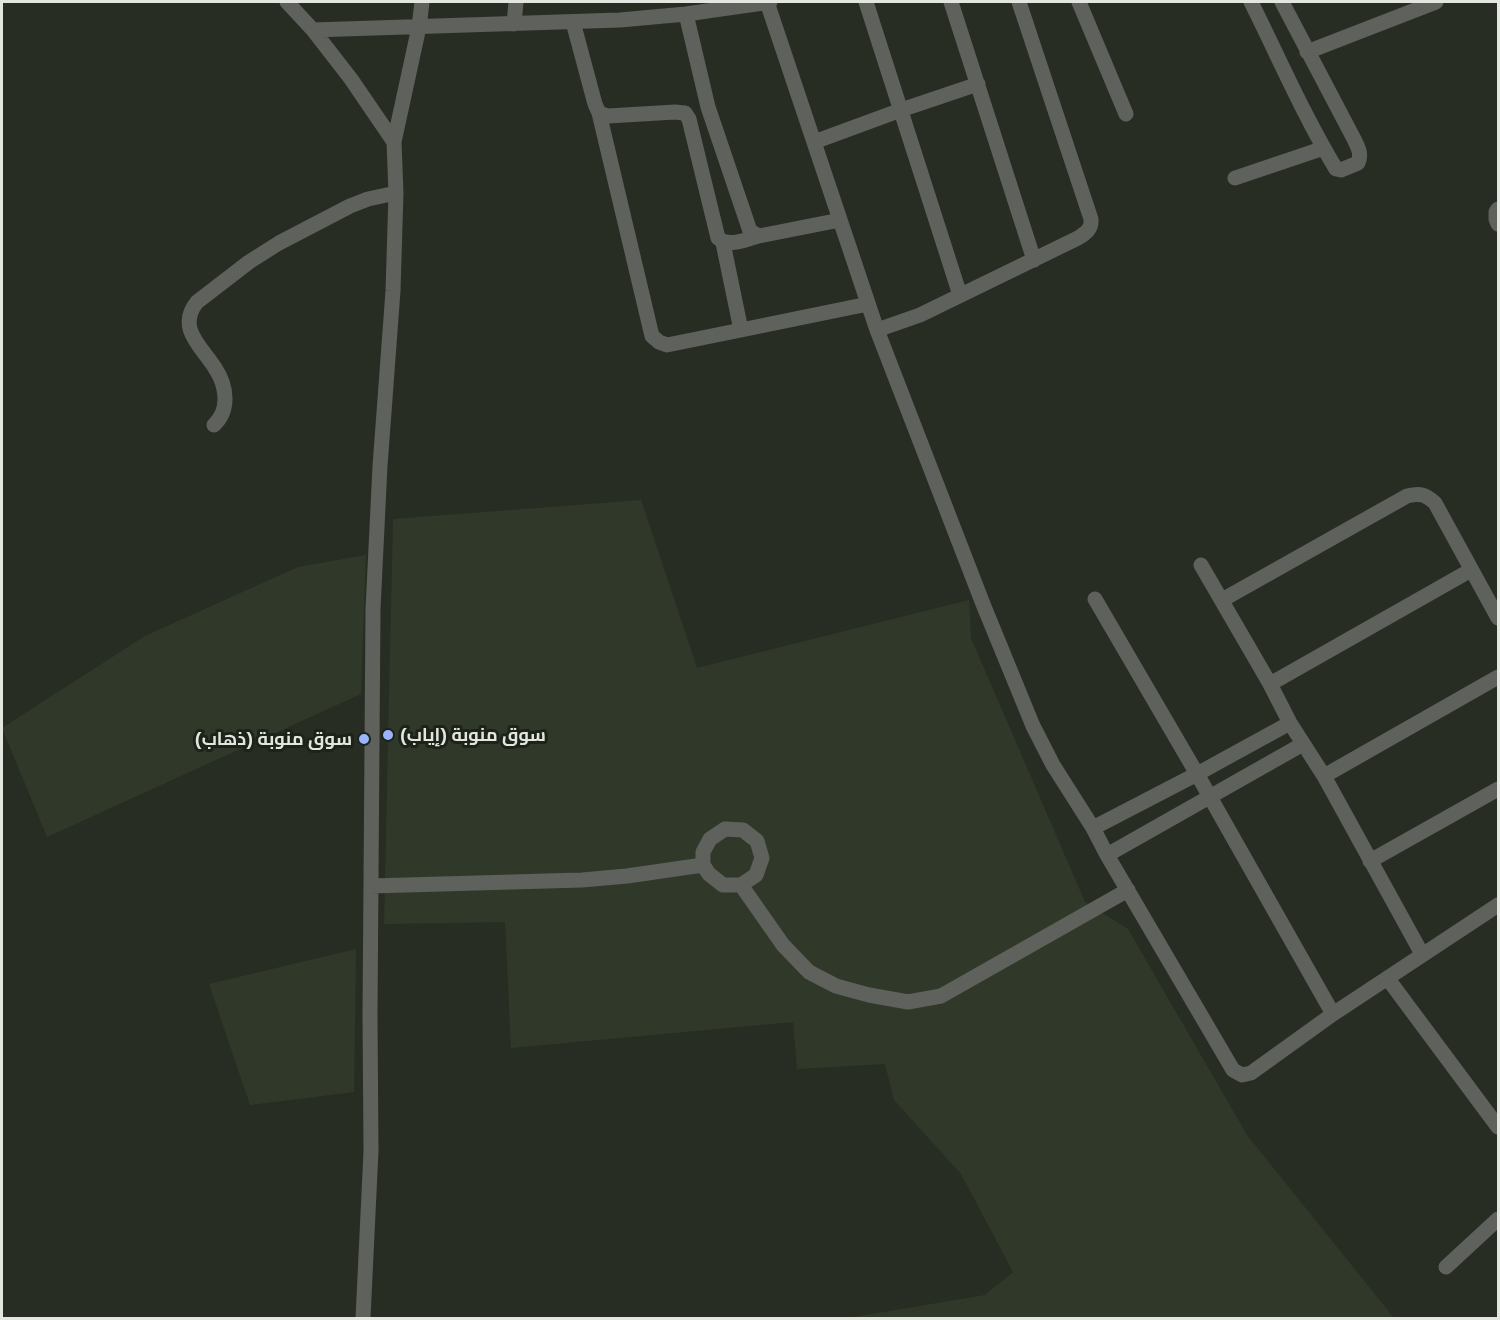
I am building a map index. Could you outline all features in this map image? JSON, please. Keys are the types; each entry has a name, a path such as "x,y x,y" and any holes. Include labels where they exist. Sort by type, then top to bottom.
{"street":[{"path":"287,2 313,30 394,142"},
{"path":"361,1317 371,1151 373,609 380,466 393,291 396,193 394,142 419,27 422,2"},
{"path":"514,24 516,2"},
{"path":"313,30 573,22 686,14 768,2 877,330 1033,726 1053,765 1093,828 1233,1070 1242,1075 1251,1073 1333,1014 1498,905"},
{"path":"866,2 960,295"},
{"path":"951,2 1034,260"},
{"path":"877,330 920,315 1034,260 1078,238 1087,232 1092,223 1019,2"},
{"path":"1079,2 1126,114"},
{"path":"1251,2 1324,148 1336,169 1341,170 1358,163 1360,153 1282,2"},
{"path":"1307,52 1436,2"},
{"path":"686,14 708,107 746,223 750,231 759,236"},
{"path":"573,22 599,112 652,336 667,345 868,304"},
{"path":"814,142 978,84"},
{"path":"599,112 608,116 685,113 708,107"},
{"path":"685,113 689,119 718,238 723,243 741,330"},
{"path":"1235,178 1324,148"},
{"path":"214,425 224,412 225,394 216,369 196,343 192,333 189,316 197,302 249,262 299,232 350,206 368,199 396,193"},
{"path":"1498,209 1496,219 1498,224"},
{"path":"723,243 730,244 840,220"},
{"path":"1222,600 1407,496 1418,494 1428,496 1435,503 1498,618"},
{"path":"1201,564 1290,723 1324,776 1422,954"},
{"path":"1270,684 1471,570"},
{"path":"1095,599 1333,1014"},
{"path":"1324,776 1498,677"},
{"path":"1093,828 1290,723"},
{"path":"1107,855 1303,744"},
{"path":"1370,861 1498,789"},
{"path":"725,829 743,830 757,841 762,858 756,875 741,885 723,885 709,874 703,865 703,852 710,839 725,829"},
{"path":"371,886 582,880 703,865"},
{"path":"741,885 783,945 809,972 836,986 908,1002 941,996 1128,890"},
{"path":"1388,979 1498,1127"},
{"path":"1446,1268 1498,1219"}],"shaded area":[{"path":"641,500 697,668 969,600 971,638 1085,902 1128,929 1247,1135 1394,1318 848,1318 985,1295 1013,1272 961,1174 894,1100 885,1064 797,1069 793,1022 511,1048 505,922 384,924 393,519"},
{"path":"366,555 361,694 47,837 2,728 145,636 298,567"},
{"path":"356,949 354,1092 250,1105 209,984"}],"place":[{"name":"سوق منوبة (إياب)","path":"388,735"},
{"name":"سوق منوبة (ذهاب)","path":"364,739"}]}
